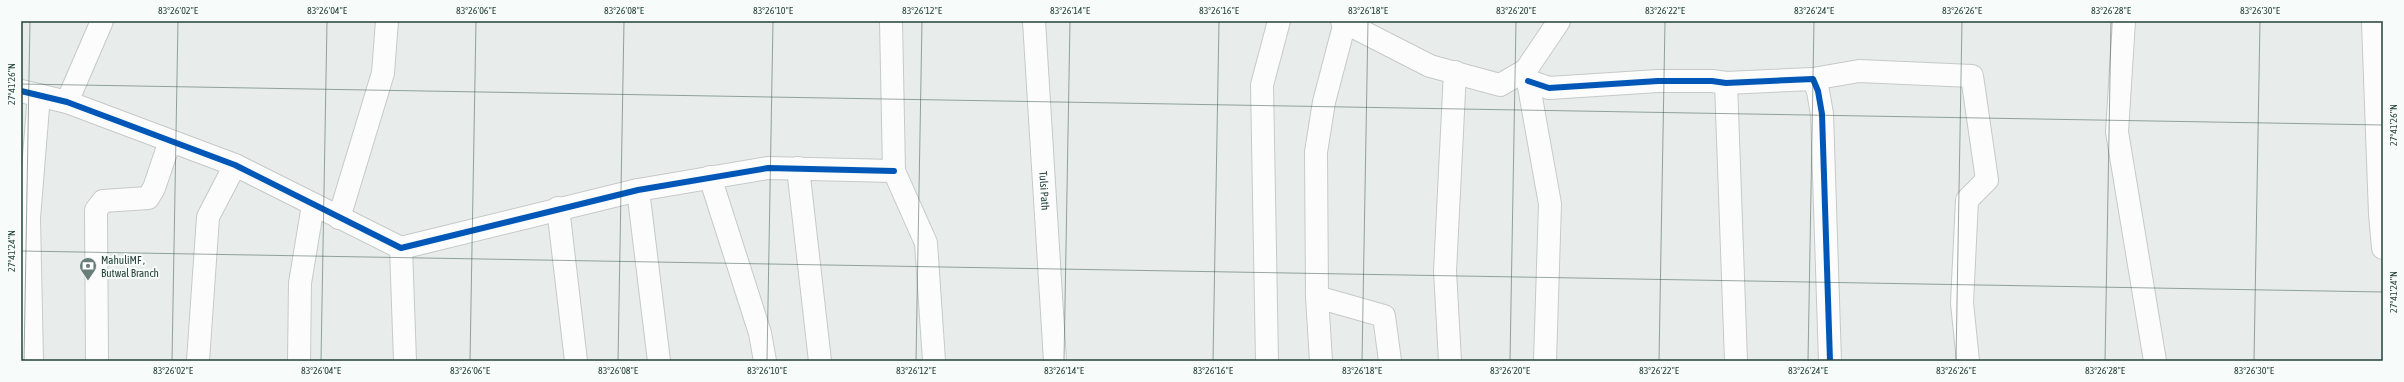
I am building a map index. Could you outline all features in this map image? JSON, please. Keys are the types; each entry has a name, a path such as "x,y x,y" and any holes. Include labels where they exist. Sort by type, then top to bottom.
{"street":[{"path":"66,102 102,21"},
{"path":"338,218 382,73 387,21"},
{"path":"892,21 894,171 926,243 934,361"},
{"name":"Tulsi Path","path":"1034,21 1055,361"},
{"path":"1267,361 1262,85 1279,21"},
{"path":"1546,361 1550,204 1527,76 1559,21"},
{"path":"2124,21 2117,132 2155,361"},
{"path":"1321,361 1317,297 1316,152 1324,102 1344,22 1430,66 1500,85 1527,76 1549,88 1658,80 1712,81 1726,83 1813,79 1859,71 1972,76 1987,180 1967,200 1962,303 1968,361"},
{"path":"2374,22 2380,214 2383,248"},
{"path":"1450,361 1445,271 1455,72"},
{"path":"1813,79 1818,91 1822,114 1830,361"},
{"path":"1726,83 1736,361"},
{"path":"32,361 29,218 30,93 66,102 234,165 401,248 558,208 638,190 710,177 768,168 894,171"},
{"path":"97,361 96,210 103,201 148,198 154,188 170,141"},
{"path":"198,361 208,217 234,165"},
{"path":"798,168 820,361"},
{"path":"710,177 760,333 765,361"},
{"path":"638,190 659,361"},
{"path":"299,361 300,283 313,205"},
{"path":"558,208 576,361"},
{"path":"401,248 404,361"},
{"path":"1317,297 1384,316 1390,361"}],"cycle path":[{"path":"1528,81 1549,88 1658,81 1712,81 1726,83 1813,79 1818,91 1822,114 1830,361"},
{"path":"21,91 67,102 235,165 401,248 638,190 768,168 894,171"}],"place":[{"name":"MahuliMF , Butwal Branch","path":"88,281"}]}
